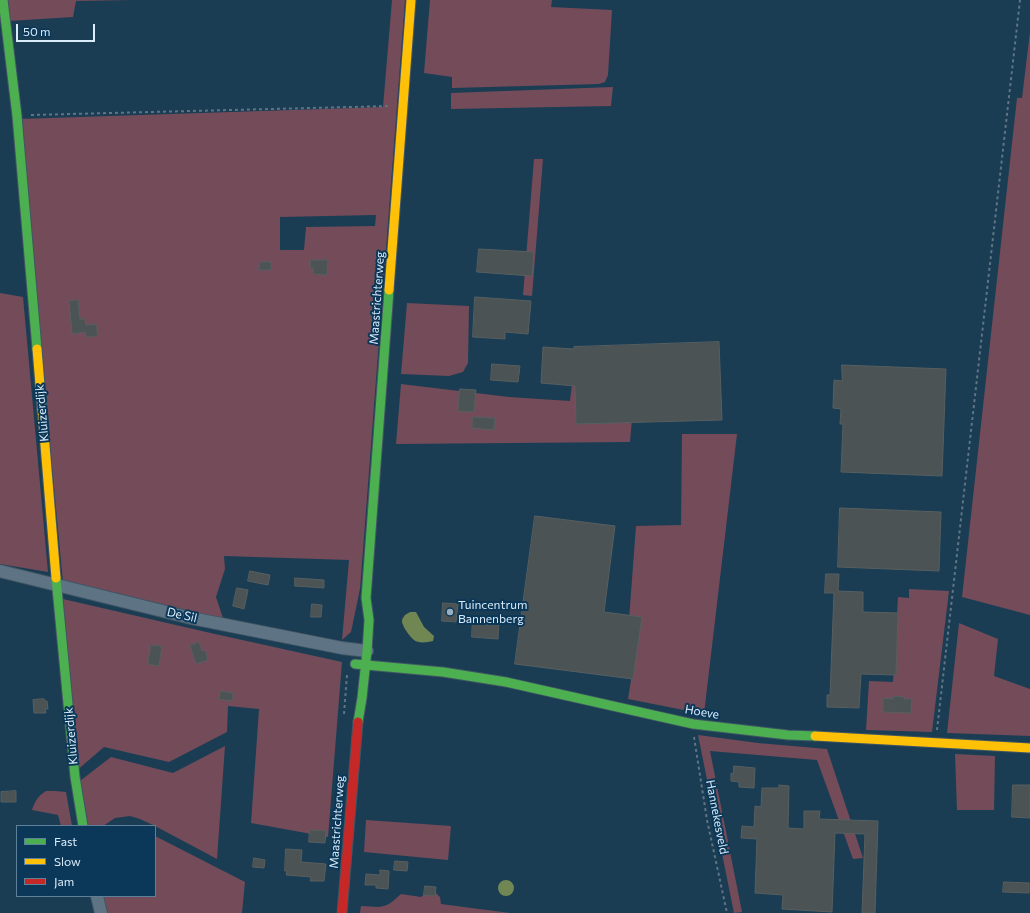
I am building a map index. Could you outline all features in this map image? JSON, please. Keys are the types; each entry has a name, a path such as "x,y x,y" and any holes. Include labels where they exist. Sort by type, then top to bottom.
{"street":[{"name":"Kluizerdijk","path":"3,0 17,116 56,585 75,777 83,825"},
{"name":"Maastrichterweg","path":"356,732 353,698 355,664 369,620 366,598 411,0"},
{"name":"De Sil","path":"0,571 191,618 360,648"},
{"name":"Maastrichterweg","path":"360,618 366,598"},
{"name":"Maastrichterweg","path":"342,913 356,732 370,665 360,648"},
{"name":"Hoeve","path":"355,664 443,672 506,682 694,724 739,730 788,735 1030,748"},
{"path":"98,897 101,913"}],"path":[{"path":"936,743 1020,0"},
{"path":"17,116 403,105"},
{"name":"Hannekesveld","path":"694,724 694,745 707,820 727,913"}],"shaded area":[{"path":"7,0 132,0 76,1 73,17 9,21"},
{"path":"392,0 405,0 360,589 351,632 342,640 349,560 224,556 225,569 216,597 224,621 63,582 19,119 383,107","holes":["376,215 375,226 306,227 304,250 280,250 280,217"]},
{"path":"430,0 552,0 551,7 612,10 608,75 605,82 599,84 452,88 452,77 424,73"},
{"path":"1030,32 1030,615 962,597 1017,98 1022,98"},
{"path":"613,87 611,106 451,109 451,93"},
{"path":"534,159 543,159 532,296 523,295"},
{"path":"0,293 23,297 48,572 0,564"},
{"path":"407,303 469,306 468,363 463,372 449,376 401,374"},
{"path":"638,349 630,442 396,444 401,384 509,397 570,401 576,350"},
{"path":"682,434 737,434 704,714 628,699 636,648 627,646 636,526 681,525"},
{"path":"909,589 949,591 932,732 866,730 869,681 893,682 898,597 909,598"},
{"path":"63,599 342,662 328,837 251,823 259,709 228,706 227,732 169,762 104,747 75,772"},
{"path":"410,612 416,612 424,627 434,636 433,641 418,642 408,634 402,621 405,615"},
{"path":"959,623 998,639 994,676 1030,689 1030,736 947,733"},
{"path":"698,735 758,743 827,749 863,858 853,859 817,760 710,751 742,912 734,913"},
{"path":"225,746 217,859 156,827 156,825 130,816 115,818 104,825 85,825 76,784 111,757 173,773"},
{"path":"955,754 995,756 994,810 957,810"},
{"path":"46,791 66,792 72,825 61,825 58,815 32,810 37,799"},
{"path":"366,820 451,826 448,860 364,852"},
{"path":"156,837 245,882 242,913 107,913 103,897 156,897"},
{"path":"503,880 509,880 514,885 512,894 509,896 503,896 498,891 498,885"},
{"path":"427,892 435,892 440,897 441,904 510,913 360,913 361,906 383,906 391,903 401,894 421,897"}],"building":[{"path":"479,249 534,252 532,276 477,272"},
{"path":"311,260 328,260 327,275 313,274"},
{"path":"260,262 271,262 271,270 259,270"},
{"path":"475,297 531,301 528,334 505,332 505,339 473,337"},
{"path":"78,300 80,319 85,319 86,325 96,324 98,336 86,337 85,332 72,334 69,301"},
{"path":"719,342 722,420 576,424 575,386 541,383 543,347 574,349 574,347"},
{"path":"492,364 520,366 518,382 491,380"},
{"path":"842,365 946,369 942,476 841,472 843,424 840,424 841,409 833,408 834,380 842,381"},
{"path":"460,389 476,390 474,412 458,411"},
{"path":"473,417 495,418 494,430 472,428"},
{"path":"840,508 941,512 939,571 838,567"},
{"path":"535,516 615,526 604,612 642,617 633,679 515,664"},
{"path":"250,571 270,575 268,585 248,581"},
{"path":"826,574 839,574 838,591 863,592 863,612 898,613 896,675 861,674 859,708 827,707 827,695 830,695 834,593 825,593"},
{"path":"295,578 324,580 324,588 295,586"},
{"path":"237,588 248,590 244,609 233,606"},
{"path":"443,603 458,604 456,622 442,621"},
{"path":"312,604 322,605 321,617 311,617"},
{"path":"473,617 499,619 498,639 472,637"},
{"path":"199,642 202,651 205,650 208,660 196,664 190,646"},
{"path":"151,645 162,646 159,666 148,664"},
{"path":"221,691 233,693 232,701 219,699"},
{"path":"893,696 904,697 904,699 912,699 911,713 883,712 883,698 893,699"},
{"path":"44,699 47,701 48,709 45,709 46,713 34,713 33,700"},
{"path":"734,766 755,768 754,788 739,787 739,782 731,781 731,773 733,774"},
{"path":"779,785 789,786 788,828 804,829 804,811 820,811 819,819 878,821 875,913 862,913 865,834 835,833 832,912 782,909 783,895 755,893 757,839 741,838 742,826 754,827 755,806 761,807 762,788 779,788"},
{"path":"1013,785 1030,785 1030,818 1012,817"},
{"path":"16,791 16,802 1,802 1,792"},
{"path":"310,830 326,831 325,843 309,842"},
{"path":"286,849 302,850 301,862 326,864 324,881 310,881 311,877 286,875"},
{"path":"254,858 265,860 264,868 253,867"},
{"path":"395,861 408,862 407,871 394,870"},
{"path":"380,870 389,871 388,889 376,888 376,885 365,885 366,874 380,875"},
{"path":"1004,882 1029,883 1029,893 1003,892"},
{"path":"425,886 436,887 435,896 424,895"}],"traffic: fast":[{"path":"3,0 17,116 37,349"},
{"path":"358,722 367,651 369,620 366,598 389,290"},
{"path":"56,578 75,777 83,825"},
{"path":"355,664 443,672 506,682 693,724 788,735 815,736"}],"traffic: slow":[{"path":"389,290 411,0"},
{"path":"37,349 56,578"},
{"path":"815,736 1030,748"}],"traffic: jam":[{"path":"342,913 358,722"}],"place":[{"name":"Tuincentrum Bannenberg","path":"450,612"}]}
